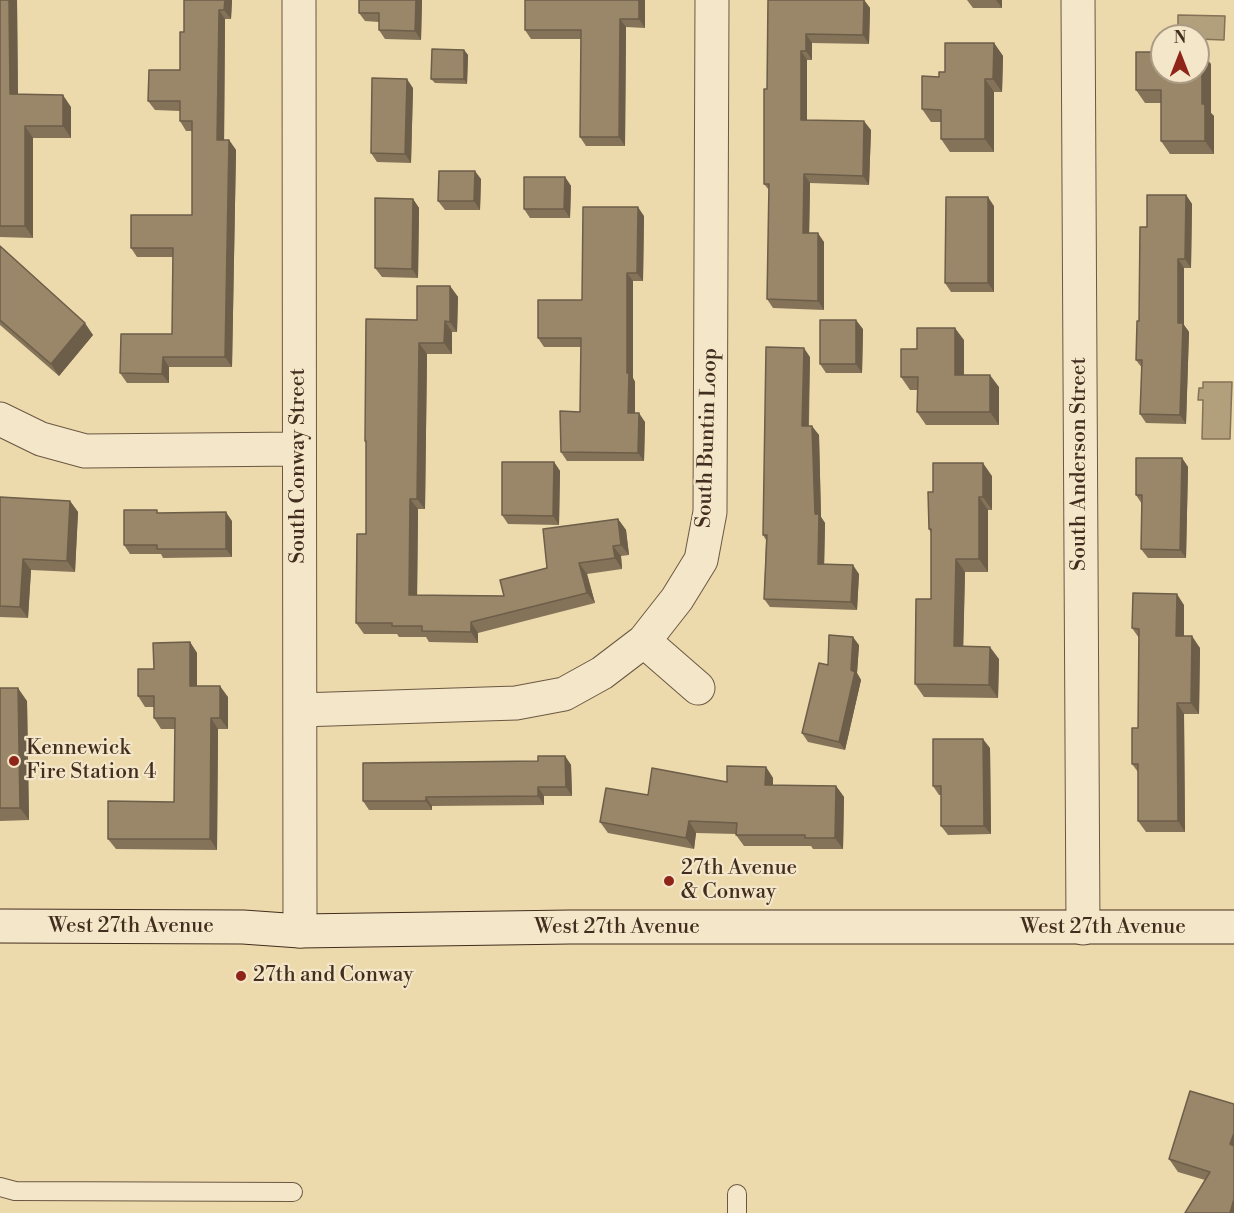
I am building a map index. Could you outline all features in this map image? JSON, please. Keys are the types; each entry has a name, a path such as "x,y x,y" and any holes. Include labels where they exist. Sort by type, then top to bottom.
{"street":[{"name":"South Conway Street","path":"299,0 300,932"},
{"name":"South Buntin Loop","path":"300,711 516,703 564,694 602,673 644,641 677,598 700,560 710,512 712,0"},
{"name":"South Anderson Street","path":"1078,0 1083,928"},
{"path":"0,419 41,440 85,451 299,449"},
{"path":"644,641 698,688"},
{"name":"West 27th Avenue","path":"0,926 243,927 300,932 570,927 1234,927"}],"lane":[{"path":"0,1187 15,1191 293,1192"},
{"path":"737,1194 737,1213"}],"shaded area":[{"path":"1178,15 1225,16 1224,40 1210,39 1210,24 1178,24"},
{"path":"1203,382 1232,382 1230,439 1202,439 1203,400 1198,400 1199,388 1203,388"}],"building":[{"path":"0,0 9,0 10,94 63,95 63,126 25,126 25,226 0,226"},
{"path":"184,0 225,0 224,10 219,10 217,140 229,140 225,357 163,357 162,374 120,373 121,334 172,334 173,248 131,248 131,215 192,215 192,121 180,121 180,101 148,101 149,70 180,70 180,32 184,32"},
{"path":"359,0 416,0 415,31 379,30 379,13 359,13"},
{"path":"525,0 639,0 639,19 620,19 619,137 580,137 581,30 525,30"},
{"path":"768,0 864,0 863,35 806,34 806,51 801,51 801,120 864,121 863,176 804,174 803,233 818,233 818,301 767,299 769,184 764,184 764,89 767,89"},
{"path":"945,43 994,43 993,79 985,79 985,139 941,139 941,110 922,109 922,76 939,77 939,72 945,72"},
{"path":"432,49 464,50 464,79 431,79"},
{"path":"1136,52 1150,52 1150,84 1202,84 1202,104 1205,104 1205,141 1161,141 1161,90 1136,90"},
{"path":"372,78 407,79 405,154 371,153"},
{"path":"439,171 475,171 474,201 438,201"},
{"path":"524,177 565,177 564,209 524,209"},
{"path":"1147,195 1186,195 1185,259 1178,259 1178,323 1183,323 1180,415 1140,414 1142,360 1136,360 1137,321 1139,321 1140,227 1147,227"},
{"path":"946,197 988,197 988,283 945,283"},
{"path":"375,198 413,199 412,269 375,268"},
{"path":"583,207 638,207 637,273 627,273 627,373 629,373 628,413 639,413 638,453 561,452 560,411 580,412 581,338 538,338 538,300 582,300"},
{"path":"0,246 85,323 51,364 0,320"},
{"path":"417,286 450,286 450,322 445,321 444,343 419,343 417,499 410,499 409,595 504,596 500,580 547,568 543,529 618,519 621,545 613,546 615,558 579,563 587,593 471,622 471,632 422,631 422,626 356,623 357,534 366,534 366,319 417,320"},
{"path":"820,320 856,320 856,364 820,364"},
{"path":"917,328 955,328 955,375 990,375 990,412 917,412 918,377 901,377 901,349 917,349"},
{"path":"766,347 804,348 802,426 812,426 815,514 819,514 818,564 853,565 851,602 764,599 767,535 763,535"},
{"path":"1136,458 1182,458 1180,550 1141,549 1142,495 1136,495"},
{"path":"502,462 554,462 553,516 502,515"},
{"path":"933,463 983,463 983,497 979,497 979,559 956,559 954,646 990,647 989,685 915,684 916,599 931,599 931,529 929,529 928,492 933,492"},
{"path":"0,497 70,501 67,561 23,559 20,607 0,606"},
{"path":"124,510 157,510 157,513 226,512 226,549 157,549 157,545 124,545"},
{"path":"1133,593 1177,594 1176,636 1192,636 1191,703 1177,703 1178,821 1138,821 1138,764 1132,764 1132,728 1138,728 1139,629 1132,628"},
{"path":"829,635 853,637 851,670 855,672 839,742 802,733 819,663 828,665"},
{"path":"190,642 190,686 220,686 220,718 211,718 210,839 108,839 108,801 174,802 175,718 154,718 154,696 138,696 138,669 154,669 153,643"},
{"name":"Kennewick Fire Station 4","path":"0,688 18,688 20,808 0,808"},
{"path":"933,739 983,739 984,826 941,826 941,786 933,786"},
{"path":"538,756 565,756 566,787 538,787 538,796 426,797 426,801 363,801 363,763 538,761"},
{"path":"727,766 766,767 765,785 836,786 835,838 805,838 805,835 736,835 737,823 689,821 686,838 600,822 606,788 648,795 652,768 727,782"},
{"path":"1190,1091 1234,1104 1234,1133 1230,1144 1234,1146 1234,1199 1230,1213 1185,1213 1210,1172 1169,1159"}],"place":[{"name":"Kennewick Fire Station 4","path":"14,761"},
{"name":"27th Avenue & Conway","path":"669,881"},
{"name":"27th and Conway","path":"241,976"}]}
